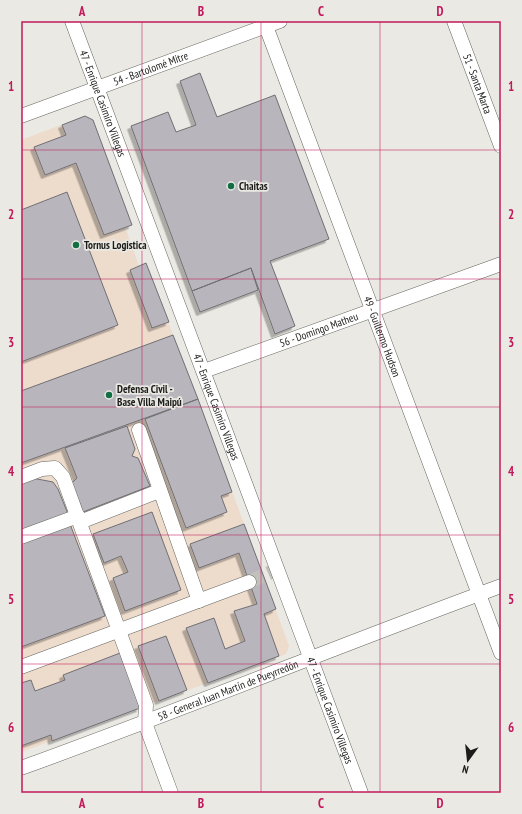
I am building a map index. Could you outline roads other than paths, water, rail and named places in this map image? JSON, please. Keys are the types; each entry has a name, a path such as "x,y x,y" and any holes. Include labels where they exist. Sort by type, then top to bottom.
{"street":[{"name":"47 - Enrique Casimiro Villegas","path":"72,21 361,793"},
{"name":"54 - Bartolomé Mitre","path":"21,116 265,24 280,21"},
{"name":"51 - Santa Marta","path":"454,21 501,146"},
{"name":"49 - Guillermo Hudson","path":"265,24 501,653"},
{"name":"56 - Domingo Matheu","path":"204,371 501,264"},
{"path":"138,430 199,601"},
{"path":"21,477 42,469 55,468 63,477 146,705 145,723 171,793"},
{"path":"21,537 79,519 159,491"},
{"path":"21,667 120,632 250,582"},
{"name":"58 - General Juan Martín de Pueyrredón","path":"21,768 145,723 310,658 501,586"}],"tunnel":[{"path":"249,582 276,570"}],"place":[{"name":"Chaitas","path":"231,186"},
{"name":"Tornus Logistica","path":"76,245"},
{"name":"Defensa Civil - Base Villa Maipú","path":"109,395"}]}
